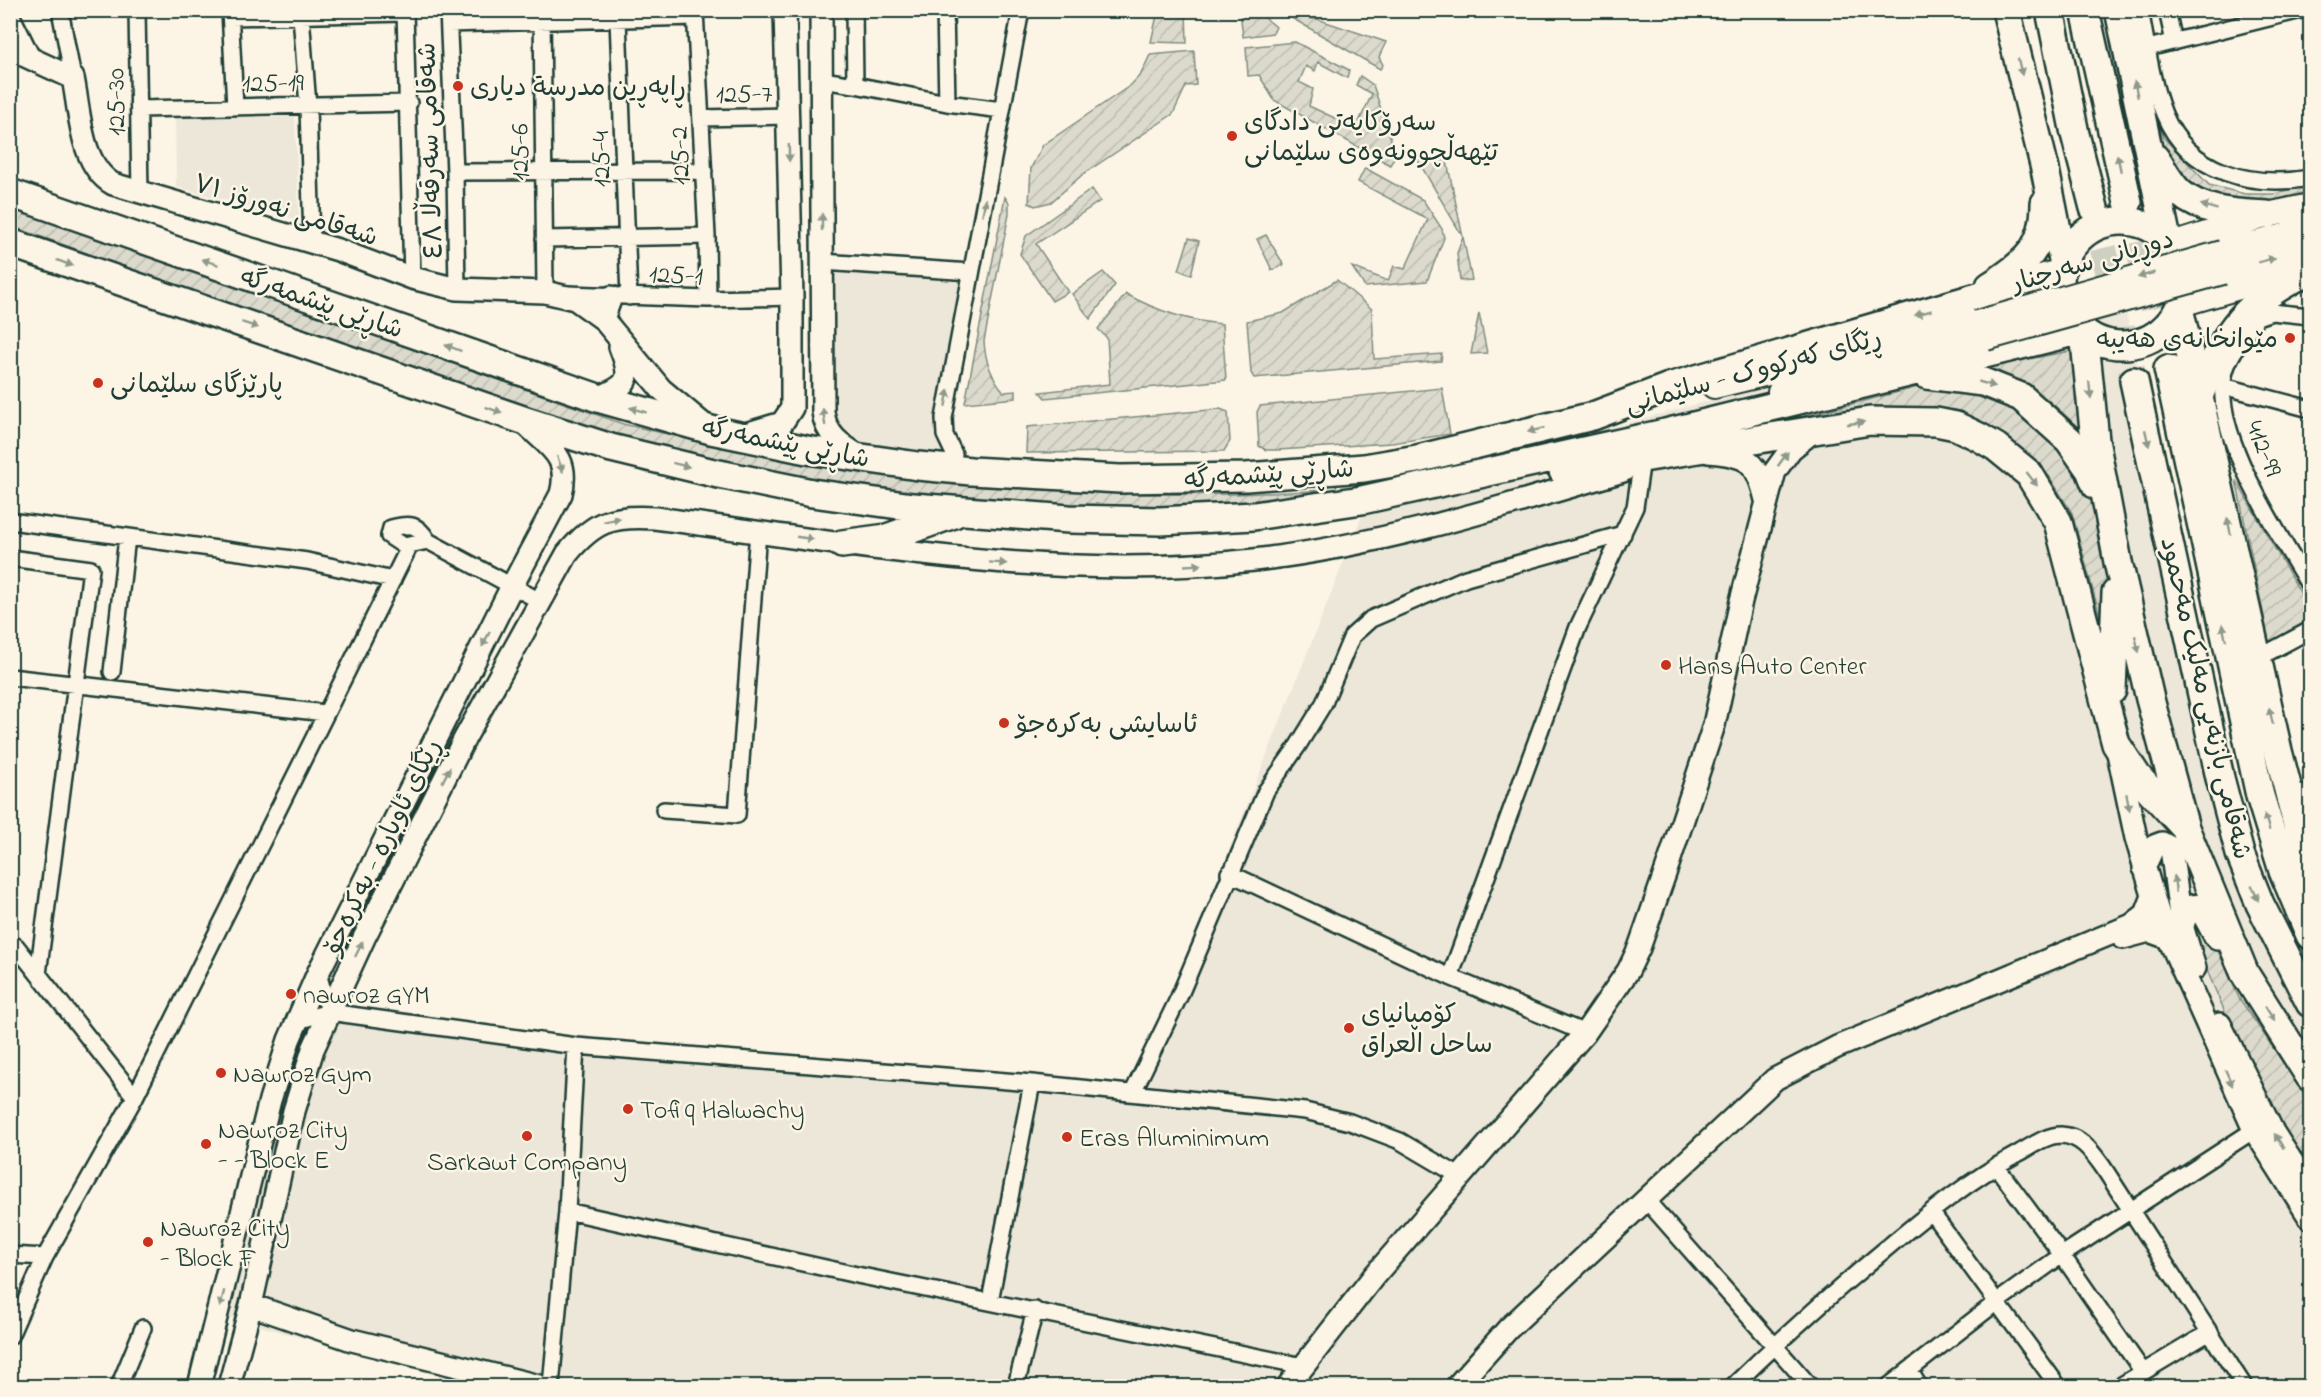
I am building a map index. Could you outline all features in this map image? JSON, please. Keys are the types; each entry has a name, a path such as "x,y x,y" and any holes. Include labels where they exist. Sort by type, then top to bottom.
{"highway":[{"path":"2006,10 2045,169 2062,267 2062,301 2070,317 2083,331 2110,344 2138,343 2163,330 2180,306 2184,276 2180,259 2169,242 2119,10"},
{"path":"2050,10 2075,134 2094,207"},
{"path":"2085,10 2128,202"},
{"path":"2064,74 2076,84 2087,84 2095,76 2098,67"},
{"path":"2075,134 2078,119 2090,110 2103,114 2111,124"},
{"path":"2148,146 2174,187 2189,199 2221,210 2267,215"},
{"path":"1985,327 2015,270 2034,249 2043,231 2045,169"},
{"name":"شاڕێی پێشمەرگە","path":"10,193 598,399 711,430 779,444 862,458 971,471 1120,479 1202,479 1364,468 1417,459 1593,416 1669,387 1985,327"},
{"path":"1985,327 2062,267 2081,235 2109,221 2140,223 2169,242"},
{"name":"شاڕێی پێشمەرگە","path":"10,243 523,420 610,447 714,473 812,493 913,507 1069,519 1160,521 1254,516 1362,500 1665,433 1908,373 1985,327"},
{"path":"2212,390 2221,345 2244,313 2310,268"},
{"path":"2180,306 2212,390 2258,657 2278,751 2310,874"},
{"path":"1985,327 2083,331"},
{"path":"2083,331 2095,440 2116,551 2150,699 2185,828 2245,974 2310,1077"},
{"name":"شەقامی بازنەیی مەلیک مەحمود","path":"2168,369 2260,796 2283,871 2310,935"},
{"path":"1908,373 1983,382 2021,397 2069,440 2083,459 2095,480 2116,551 2114,733"},
{"name":"شەقامی بازنەیی مەلیک مەحمود","path":"2134,381 2220,778 2240,854 2260,904 2310,1003"},
{"path":"1362,500 1887,420 1936,422 1956,426 1996,447 2029,474 2058,522 2114,733 2137,776 2185,828"},
{"path":"779,444 840,443 954,454 1117,464 1298,459 1364,468"},
{"path":"842,544 887,538 942,518 971,512"},
{"path":"2174,930 2190,909 2199,908 2208,913 2228,957 2245,974"}],"main road":[{"path":"2169,242 2227,228 2267,215 2310,206"},
{"path":"2227,228 2214,249 2219,269 2224,277 2252,284"},
{"path":"2223,262 2310,229"},
{"path":"2223,262 2310,248"},
{"name":"دوڕیانی سەرچنار","path":"1985,327 2223,262"},
{"path":"2180,306 2310,268"},
{"name":"ڕێگای کەرکووک - سلێمانی","path":"1535,460 1845,374 1985,327"}],"street":[{"path":"60,10 73,78"},
{"name":"125-30","path":"137,10 140,194"},
{"path":"739,435 780,424 790,415 792,404 789,116 785,10"},
{"path":"821,10 824,422 828,431 840,443 862,458"},
{"path":"854,10 855,85"},
{"path":"945,10 947,103"},
{"path":"954,454 945,435 944,418 1021,10"},
{"path":"2140,10 2164,115 2179,140 2200,160 2225,174 2246,180 2290,181 2310,178"},
{"path":"2167,10 2174,42"},
{"path":"2148,48 2301,10"},
{"path":"10,12 33,59"},
{"path":"235,107 230,14 301,15 405,12 412,278"},
{"path":"448,17 542,16 618,19 695,14"},
{"name":"125-2","path":"695,14 707,236 708,299"},
{"path":"301,15 308,106 312,242"},
{"name":"125-6","path":"542,16 544,239 552,293"},
{"name":"شەقامی سەرقەڵا ٤٨","path":"448,17 455,172 457,289"},
{"name":"125-4","path":"618,19 627,238 620,297"},
{"path":"10,49 73,78"},
{"name":"شەقامی نەورۆز ٧١","path":"73,78 89,153 97,171 113,184 140,194 312,242 412,278 457,289 552,293 590,308 661,389 711,430"},
{"path":"822,80 947,103 1002,110"},
{"name":"125-19","path":"139,110 409,103"},
{"name":"125-7","path":"701,118 789,116"},
{"path":"455,172 704,171"},
{"path":"544,239 707,236"},
{"path":"822,262 971,272"},
{"name":"125-1","path":"552,293 708,299 792,297"},
{"path":"598,399 619,389 628,374 608,326 620,297"},
{"path":"2310,316 2272,312 2257,317 2212,390 2310,409"},
{"path":"792,327 822,329"},
{"name":"412-99","path":"2212,390 2227,420 2241,465 2310,587"},
{"path":"199,1386 270,1100 293,1030 321,966 512,586 558,503 564,478 555,451 523,420"},
{"path":"1288,1386 1374,1276 1586,1033 1615,993 1639,948 1670,862 1713,725 1766,500 1775,471 1791,449 1816,429"},
{"path":"1690,451 1724,453 1747,460 1759,471 1766,500"},
{"name":"ڕێگای ئاوبارە - بەکرەجۆ","path":"229,1386 251,1305 294,1111 313,1049 348,972 465,738 567,554 582,535 594,526 617,518 656,518 842,544 992,562 1063,567 1133,567 1255,560 1361,542 1540,496 1690,451"},
{"path":"1450,977 1578,627 1635,507 1641,466"},
{"path":"10,521 307,561 393,580"},
{"path":"428,541 401,545 390,532 412,524 420,529 428,541 540,601"},
{"path":"664,810 737,815 758,531"},
{"path":"1133,1092 1179,997 1229,873 1266,791 1324,704 1352,636 1371,619 1467,578 1623,534"},
{"path":"112,672 127,537"},
{"path":"10,1336 45,1257 135,1097 410,545"},
{"path":"10,558 91,569 38,974"},
{"path":"2258,657 2310,630"},
{"path":"10,677 325,713"},
{"path":"2114,733 2131,818 2153,896 2191,956 2215,1014 2273,1132 2310,1190"},
{"path":"2278,751 2310,816"},
{"path":"2145,868 2154,846 2162,843 2171,848 2174,930 2254,1130 2310,1218"},
{"path":"1229,873 1450,977 1586,1033"},
{"path":"1456,1386 1740,1117 1793,1076 1843,1049 2132,925 2146,914 2153,896"},
{"path":"1843,1049 2136,932 2174,930"},
{"path":"13,945 41,949"},
{"path":"13,945 135,1097"},
{"path":"321,966 348,972"},
{"path":"321,966 329,1012"},
{"path":"293,1030 329,1012 576,1046 1133,1092 1325,1114 1400,1141 1461,1177"},
{"path":"293,1030 313,1049"},
{"path":"551,1386 567,1211 576,1046"},
{"path":"990,1301 1032,1083"},
{"path":"1889,1386 1998,1300 2062,1255 2254,1130"},
{"path":"1732,1386 1775,1345 1931,1212 1996,1166 2045,1139 2056,1136 2073,1137 2089,1148 2132,1210 2244,1386"},
{"path":"1996,1166 2062,1255 2140,1379"},
{"path":"1650,1204 1810,1386"},
{"path":"567,1211 1303,1366"},
{"path":"1931,1212 1998,1300 2058,1386"},
{"path":"10,1255 45,1257"},
{"path":"251,1305 352,1340 539,1386"},
{"path":"1016,1386 1035,1310"},
{"path":"119,1386 143,1328"},
{"path":"2120,1386 2140,1379 2210,1332"},
{"path":"1468,1386 1491,1353"},
{"path":"1909,1370 1919,1386"}],"shaded area":[{"path":"1158,11 1186,11 1187,43 1151,42"},
{"path":"1240,11 1264,17 1276,27 1273,33 1243,37"},
{"path":"1290,17 1317,19 1386,42 1379,57 1383,65 1380,69"},
{"path":"1295,42 1349,70 1347,78 1318,62 1315,71 1306,66 1299,82 1313,89 1309,106 1356,128 1372,94 1356,85 1360,76 1373,85 1396,154 1390,165 1274,100 1259,75 1248,76 1246,47"},
{"path":"1194,51 1196,85 1186,86 1173,114 1082,175 1051,202 1035,206 1029,203 1031,168 1043,145 1131,85 1141,74 1150,55"},
{"path":"175,116 295,117 299,220 176,187"},
{"path":"2155,118 2164,138 2209,185 2245,194 2274,194 2310,184 2310,191 2263,203 2221,204 2177,178 2160,150"},
{"path":"1445,152 1463,237 1417,159"},
{"path":"1365,168 1423,200 1442,229 1444,238 1427,281 1365,287 1352,267 1388,281 1394,266 1405,269 1428,219 1358,182"},
{"path":"1092,189 1100,201 1036,244 1068,292 1052,301 1020,254 1026,236"},
{"path":"1005,197 1009,203 1009,214 984,341 987,362 992,375 1004,392 1016,391 1016,398 965,403"},
{"path":"11,207 623,424 714,444 898,475 1084,492 1270,493 1364,487 1248,508 1091,511 904,495 786,478 676,455 483,394 11,226"},
{"path":"1266,235 1284,265 1272,270 1257,239"},
{"path":"1463,237 1472,280 1460,281 1457,253"},
{"path":"1189,238 1199,241 1191,275 1179,270"},
{"path":"822,262 971,272 944,418 950,454 840,443 831,435"},
{"path":"1103,272 1115,285 1090,319 1072,294"},
{"path":"1337,280 1372,309 1374,359 1442,354 1441,361 1254,378 1251,373 1247,321 1283,313"},
{"path":"2121,288 2219,737 2260,879 2310,991 2310,1386 474,1386 227,1317 290,1068 316,1009 533,1040 1133,1092 1374,485 1536,448"},
{"path":"1126,294 1172,314 1222,324 1226,380 1045,398 1040,392 1110,384 1107,338 1098,329"},
{"path":"1479,313 1487,353 1471,354"},
{"path":"2071,351 2088,439 2065,415 2042,396 2017,380 1987,367"},
{"path":"1918,387 1961,389 1997,398 2034,422 2063,449 2085,481 2110,553 2104,631 2072,513 2049,476 2015,443 1979,426 1735,434"},
{"path":"1442,388 1450,434 1392,443 1278,450 1266,450 1259,446 1257,412 1260,406"},
{"path":"1220,409 1228,412 1230,441 1224,451 1026,453 1027,427"},
{"path":"2236,480 2310,610 2310,624 2270,646"},
{"path":"2194,922 2206,924 2239,998 2310,1102 2310,1177 2242,1049 2207,970 2197,940"}],"tunnel":[{"path":"2128,202 2168,369"},
{"path":"2094,208 2134,381"}],"place":[{"name":"ڕاپەڕین مدرسة ديارى","path":"458,86"},
{"name":"سەرۆکایەتی دادگای تێهەڵچوونەوەی سلێمانی","path":"1232,136"},
{"name":"مێوانخانەی هەیبە","path":"2290,338"},
{"name":"پارێزگای سلێمانی","path":"98,383"},
{"name":"Hans Auto Center","path":"1666,665"},
{"name":"ئاسایشی بەکرەجۆ","path":"1004,723"},
{"name":"nawroz GYM","path":"291,994"},
{"name":"کۆمپانیای ساحل العراق","path":"1349,1028"},
{"name":"Nawroz Gym","path":"221,1073"},
{"name":"Tofiq Halwachy","path":"628,1109"},
{"name":"Sarkawt Company","path":"527,1136"},
{"name":"Eras Aluminimum","path":"1067,1137"},
{"name":"Nawroz City - - Block E","path":"206,1144"},
{"name":"Nawroz City - Block F","path":"148,1242"}]}
